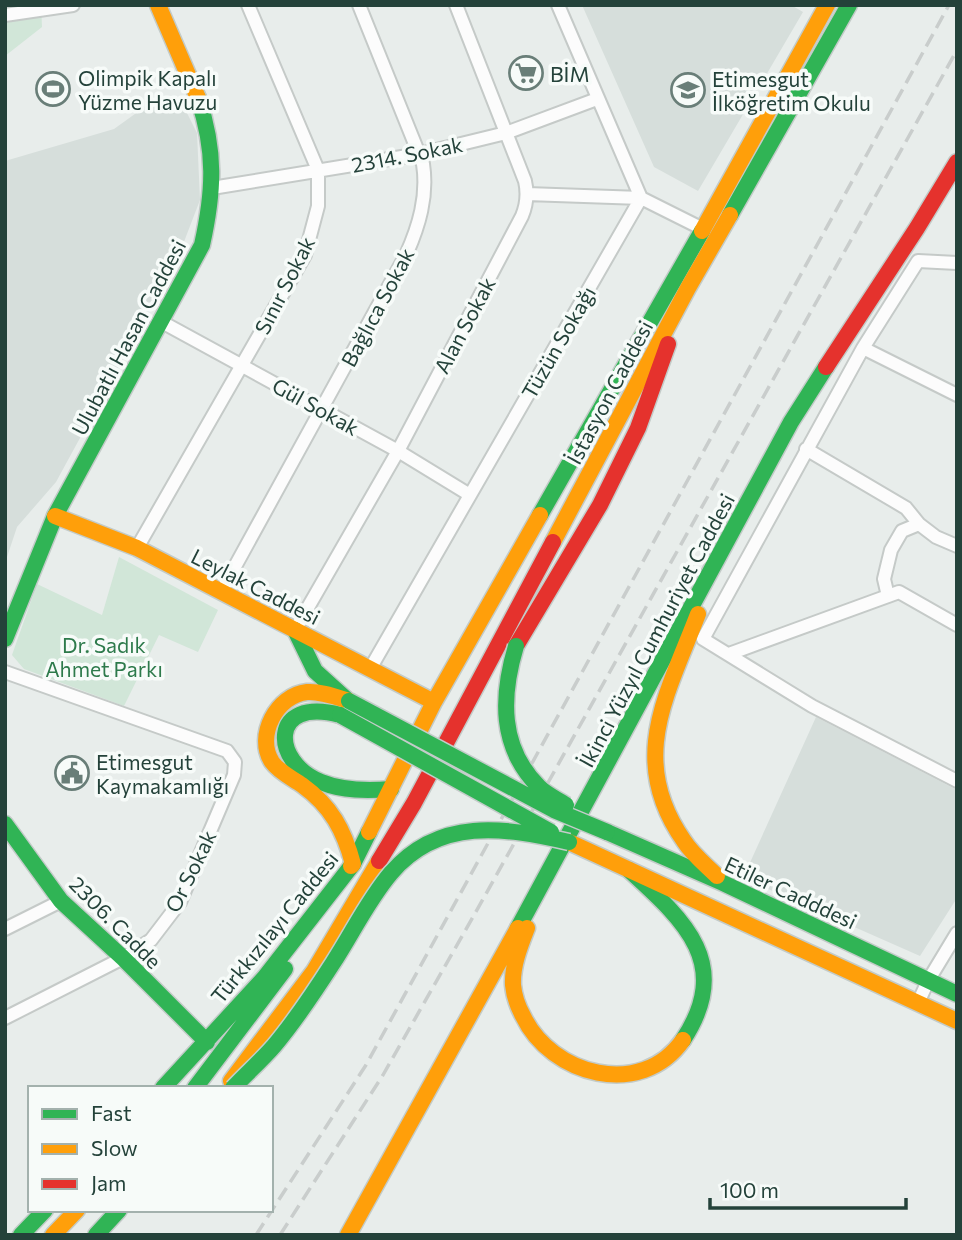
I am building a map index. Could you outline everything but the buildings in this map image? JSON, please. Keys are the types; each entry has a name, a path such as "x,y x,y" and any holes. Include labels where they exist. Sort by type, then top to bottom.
{"main road":[{"name":"Ulubatlı Hasan Caddesi","path":"5,639 55,516 202,245 212,201 210,144 200,98 158,5"},
{"name":"İstasyon Caddesi","path":"434,702 827,5"},
{"name":"İstasyon Caddesi","path":"414,803 688,288 849,5"},
{"name":"İkinci Yüzyıl Cumhuriyet Caddesi","path":"348,1235 551,868 791,422 833,353 924,220 957,162"},
{"path":"607,832 540,788 513,752 507,731 505,697 508,671 516,646 600,505 638,428 688,288"},
{"name":"Leylak Caddesi","path":"55,516 137,548 434,702"},
{"path":"711,573 656,732 656,775 660,796 684,842 723,883"},
{"path":"295,630 315,671 344,708"},
{"path":"197,1086 251,1017 308,937 353,864 342,827 319,797 272,761 266,741 269,723 280,706 301,692 323,693 569,842 957,1021"},
{"name":"Türkkızılayı Caddesi","path":"165,1086 265,977 353,864 434,702"},
{"path":"391,789 365,791 312,778 292,760 284,743 285,734 295,715 312,708 344,708 607,832"},
{"name":"Türkkızılayı Caddesi","path":"228,1086 314,971 414,803"},
{"name":"2306. Cadde","path":"6,826 61,901 208,1042"},
{"path":"235,1086 274,1046 323,979 378,890 393,870 418,848 442,837 476,828 519,830 569,842"},
{"name":"Etiler Cadddesi","path":"607,832 723,883 957,994"},
{"path":"551,868 520,945 513,986 522,1017 539,1044 571,1066 592,1074 615,1076 636,1073 671,1054 697,1016 705,994 702,958 682,921 629,870"},
{"path":"21,1235 43,1212"},
{"path":"52,1235 75,1212"},
{"path":"96,1235 117,1212"}],"street":[{"name":"Sınır Sokak","path":"137,548 305,255 318,206 318,170 248,5"},
{"name":"Bağlıca Sokak","path":"221,592 414,237 425,187 423,164 359,5"},
{"path":"456,5 527,194 641,198 703,229"},
{"path":"558,5 641,198"},
{"path":"5,15 66,6"},
{"name":"2314. Sokak","path":"212,188 420,154 506,133 597,99"},
{"name":"Alan Sokak","path":"295,630 398,451 522,216 527,194"},
{"name":"Tüzün Sokağı","path":"370,669 641,198"},
{"path":"957,262 918,261 863,348 703,639 812,706 957,781"},
{"name":"Gül Sokak","path":"160,321 322,408 470,495"},
{"path":"863,348 957,395"},
{"path":"806,449 906,508 919,524 936,537 957,546"},
{"path":"888,596 884,579 891,550 902,531 919,524"},
{"path":"729,654 899,592 957,625"},
{"name":"Or Sokak","path":"5,672 227,751 235,762 234,775 180,902 151,940 123,958 5,1018"},
{"path":"5,929 61,901"},
{"path":"918,1003 957,933"}],"shaded area":[{"name":"Etimesgut İlköğretim Okulu","path":"582,5 791,5 803,12 698,191 654,167"},
{"path":"146,106 186,111 197,133 200,200 177,260 56,482 17,527 5,563 5,161 114,129"},
{"path":"816,717 957,790 957,898 920,956 743,878"}],"green space":[{"path":"5,5 41,5 42,27 5,56"},
{"name":"Dr. Sadık Ahmet Parkı","path":"119,557 218,610 198,652 159,635 124,706 24,669 12,655 37,584 102,615"}],"railway":[{"path":"273,1209 366,1065 949,5"},
{"path":"280,1235 383,1075 957,50"},
{"path":"256,1235 271,1212"}],"traffic: fast":[{"path":"730,215 849,5"},
{"path":"5,639 55,516 202,245 209,207 211,171 208,136 198,98"},
{"path":"540,515 702,231"},
{"path":"518,928 791,422 826,367"},
{"path":"295,630 315,671 346,699"},
{"path":"516,646 506,702 510,738 526,772 542,790 566,805"},
{"path":"349,701 554,810 607,832"},
{"path":"340,715 317,712 300,715 290,723 285,734 286,747 293,760 305,773 329,785 355,790 391,789"},
{"path":"340,715 551,832"},
{"path":"5,824 61,901 207,1042"},
{"path":"235,1086 290,1026 326,974 375,894 391,873 410,855 430,842 474,831 497,830 569,842"},
{"path":"165,1086 265,977 353,864 369,832"},
{"path":"607,832 723,883 957,994"},
{"path":"629,870 684,926 696,946 703,966 704,989 697,1013 683,1040"},
{"path":"197,1086 285,969"},
{"path":"21,1235 43,1212"},
{"path":"96,1235 117,1212"}],"traffic: slow":[{"path":"158,5 198,98"},
{"path":"702,231 827,5"},
{"path":"553,542 688,288 730,215"},
{"path":"369,832 434,702 540,515"},
{"path":"55,516 137,548 434,702"},
{"path":"698,614 665,700 655,755 658,783 667,811 687,846 717,876"},
{"path":"349,701 318,692 296,695 286,701 272,718 266,741 267,752 275,766 312,793 329,810 341,830 353,864 351,866"},
{"path":"569,842 957,1021"},
{"path":"231,1081 314,971 379,861"},
{"path":"348,1235 518,928"},
{"path":"527,928 515,963 514,993 521,1013 536,1036 554,1053 575,1065 598,1073 621,1074 644,1070 665,1059 683,1040"},
{"path":"53,1235 75,1212"}],"traffic: jam":[{"path":"826,367 957,162"},
{"path":"516,646 600,505 638,428 668,344"},
{"path":"379,861 414,803 553,542"}],"place":[{"name":"BİM","path":"526,73"},
{"name":"Olimpik Kapalı Yüzme Havuzu","path":"53,89"},
{"name":"Etimesgut İlköğretim Okulu","path":"688,90"},
{"name":"Etimesgut Kaymakamlığı","path":"72,773"}]}
